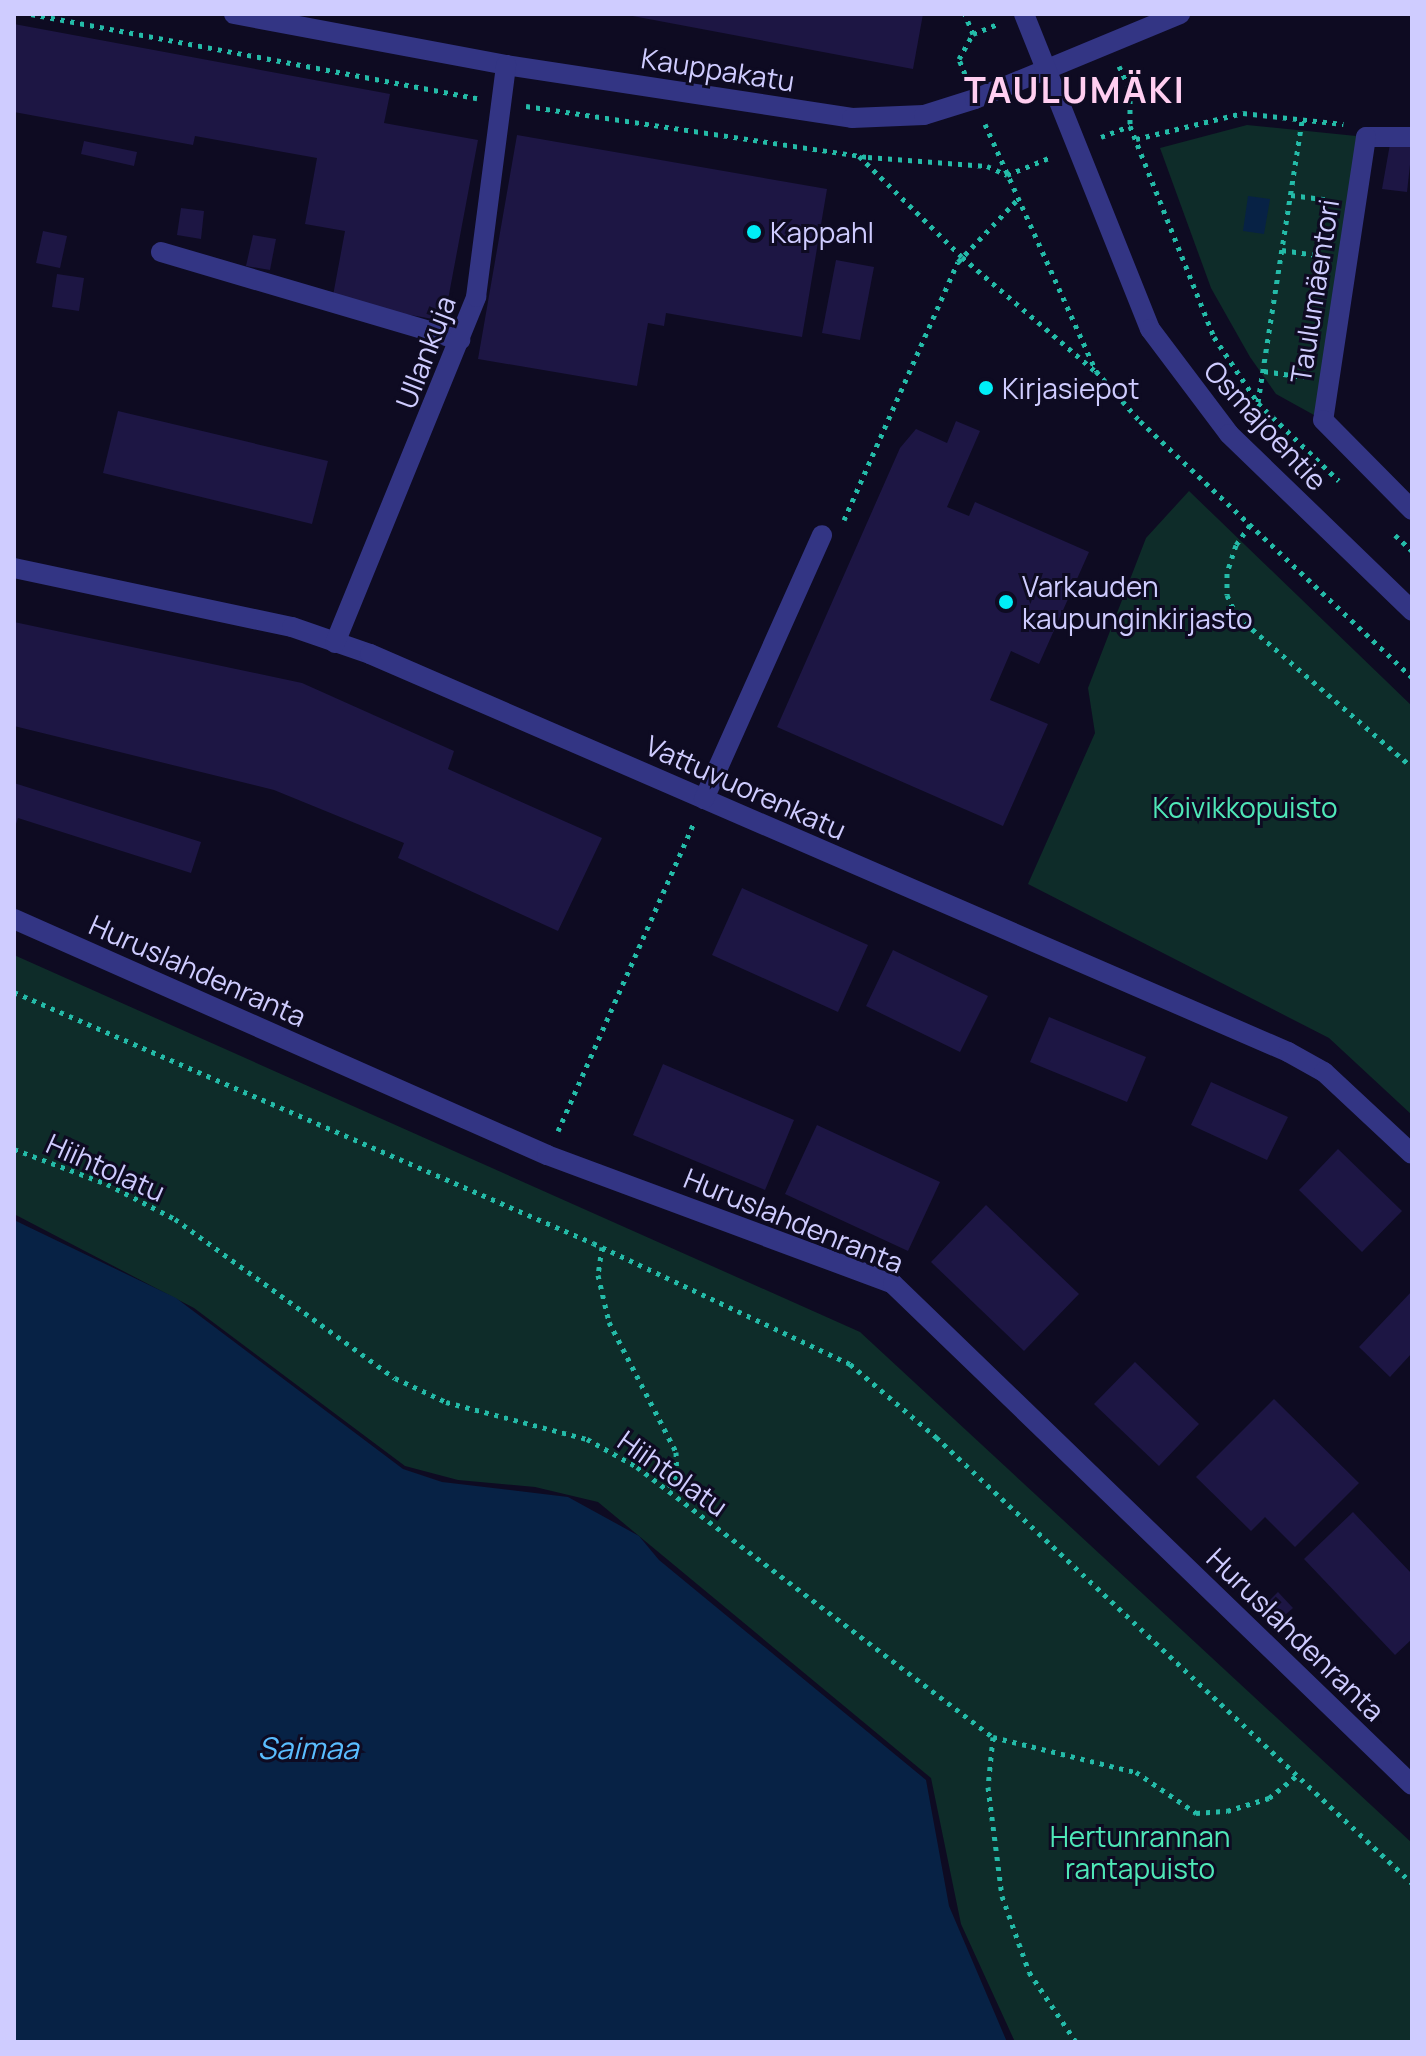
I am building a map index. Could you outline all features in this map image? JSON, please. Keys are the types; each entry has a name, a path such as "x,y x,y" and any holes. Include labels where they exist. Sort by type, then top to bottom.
{"street":[{"name":"Kauppakatu","path":"234,14 506,65 852,118 924,115 1046,71 1180,14"},
{"name":"Osmajoentie","path":"1024,14 1131,290 1178,371 1229,434 1412,611"},
{"name":"Ullankuja","path":"335,643 476,297 506,65"},
{"name":"Taulumäentori","path":"1412,137 1366,137 1323,420 1412,510"},
{"path":"161,252 460,340"},
{"path":"704,799 822,535"},
{"name":"Vattuvuorenkatu","path":"14,568 292,627 335,643 1288,1052 1324,1072 1412,1154"},
{"name":"Huruslahdenranta","path":"14,919 547,1155 893,1284 1412,1785"}],"path":[{"path":"959,59 973,34 965,14"},
{"path":"1130,90 1127,113 1214,337 1258,403 1346,488"},
{"path":"1136,139 1243,113 1355,125"},
{"path":"1258,403 1302,120"},
{"path":"997,154 1096,371"},
{"path":"858,156 962,257 1096,371 1140,421 1412,677"},
{"path":"1007,175 1023,169"},
{"path":"1291,195 1356,204"},
{"path":"1282,250 1348,260"},
{"path":"1264,371 1329,381"},
{"path":"1250,525 1236,545 1227,573 1227,595 1237,616 1412,767"},
{"path":"1390,530 1412,551"},
{"path":"14,992 602,1247 850,1364 936,1437 1412,1883"},
{"name":"Hiihtolatu","path":"14,1149 107,1184 175,1219 395,1378 446,1402 587,1439 667,1489 993,1737 1025,1749 1136,1772 1196,1813 1227,1811 1269,1798 1296,1776"},
{"path":"602,1247 598,1275 609,1322 676,1452 677,1476 667,1489"},
{"path":"993,1737 988,1787 1002,1896 1029,1972 1076,2042"}],"green space":[{"path":"1247,125 1366,137 1323,420 1276,394 1250,357 1211,288 1160,148"},
{"name":"Koivikkopuisto","path":"1189,491 1412,706 1412,1115 1329,1038 1028,884 1095,733 1088,688 1146,538"},
{"name":"Hertunrannan rantapuisto","path":"14,955 860,1332 1412,1843 1412,2042 1015,2042 961,1924 931,1778 598,1502 535,1487 458,1480 405,1466 194,1308 14,1214"}],"water":[{"path":"1248,196 1270,199 1264,234 1243,231"},
{"name":"Saimaa","path":"14,1220 176,1298 403,1469 442,1482 568,1497 639,1536 659,1560 926,1780 949,1906 1007,2042 14,2042"}],"building":[{"path":"622,14 923,14 913,69"},
{"path":"14,24 390,94 384,123 478,140 444,321 332,301 345,231 305,224 317,158 195,136 193,145 14,112"},
{"path":"517,135 827,189 802,337 666,313 664,326 648,323 637,386 478,359"},
{"path":"84,141 137,152 134,166 81,154"},
{"path":"1390,144 1412,147 1407,192 1382,189"},
{"path":"181,208 204,211 201,239 177,235"},
{"path":"43,231 67,236 60,268 36,263"},
{"path":"253,235 276,239 270,270 246,266"},
{"path":"836,260 874,267 860,340 822,333"},
{"path":"57,274 84,278 79,311 52,307"},
{"path":"118,411 328,461 312,524 103,473"},
{"path":"956,421 980,431 947,507 969,516 975,502 1089,552 1039,664 1011,651 990,700 1048,724 1003,826 777,727 900,448 916,429 947,443"},
{"path":"14,622 302,683 454,751 448,769 602,838 558,931 398,858 404,843 274,790 14,726"},
{"path":"14,783 201,842 191,873 18,818 14,830"},
{"path":"742,888 868,945 838,1012 712,955"},
{"path":"893,950 988,996 960,1052 866,1006"},
{"path":"1049,1017 1146,1057 1127,1102 1030,1062"},
{"path":"663,1064 794,1120 765,1190 633,1135"},
{"path":"1211,1082 1288,1117 1267,1160 1191,1125"},
{"path":"817,1125 940,1182 908,1251 785,1194"},
{"path":"1338,1149 1402,1211 1362,1252 1299,1190"},
{"path":"986,1205 1079,1294 1024,1351 931,1262"},
{"path":"1412,1291 1412,1353 1390,1377 1359,1347"},
{"path":"1135,1362 1199,1424 1159,1466 1094,1404"},
{"path":"1274,1399 1359,1483 1295,1547 1265,1517 1251,1531 1196,1477"},
{"path":"1353,1512 1412,1574 1412,1639 1395,1655 1304,1559"},
{"path":"1278,1592 1293,1608 1278,1621 1264,1606"}],"place":[{"name":"Kappahl","path":"754,232"},
{"name":"Kirjasiepot","path":"986,388"},
{"name":"Varkauden kaupunginkirjasto","path":"1006,602"}],"district":[{"name":"TAULUMÄKI","path":"1075,90"}]}
